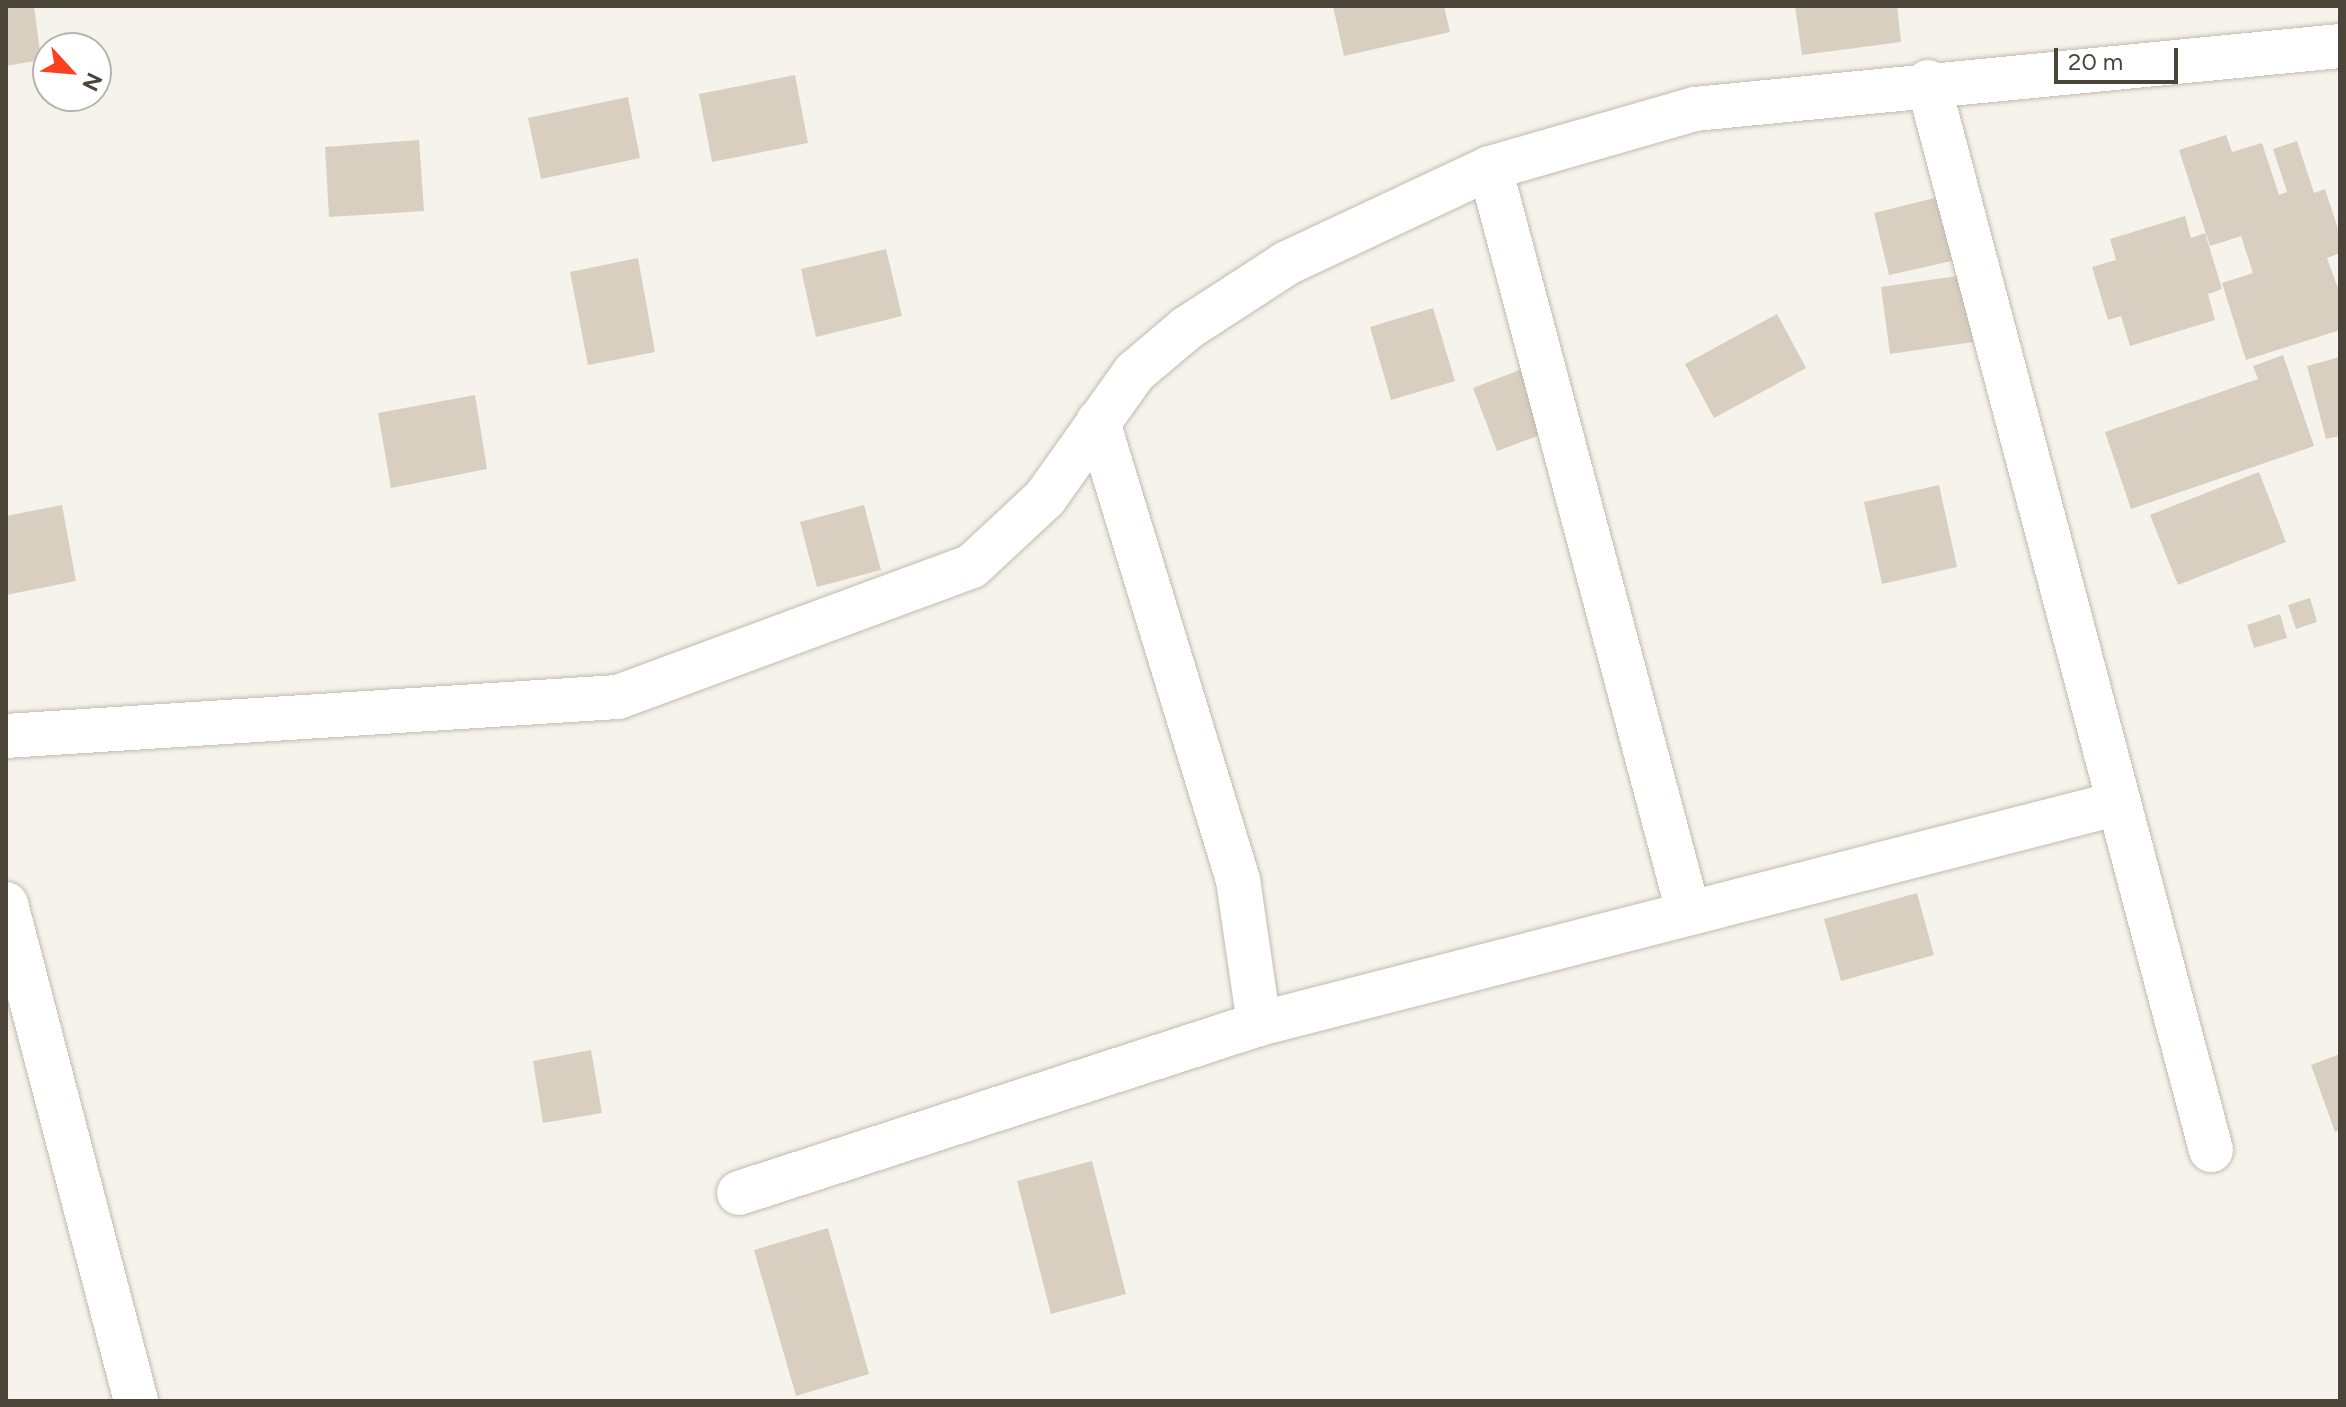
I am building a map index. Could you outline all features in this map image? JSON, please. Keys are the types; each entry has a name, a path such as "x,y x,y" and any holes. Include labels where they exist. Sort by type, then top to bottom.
{"street":[{"path":"6,736 618,697 972,566 1045,498 1135,372 1212,312 1287,263 1490,168 1695,109 1928,82 2340,46"},
{"path":"1928,82 2211,1150"},
{"path":"1490,168 1688,911"},
{"path":"1098,422 1238,880 1259,1024"},
{"path":"739,1193 1259,1024 1688,911 2119,803"},
{"path":"6,904 136,1401"}],"building":[{"path":"6,6 34,6 37,32 32,32 32,62 6,66"},
{"path":"1333,6 1444,6 1450,32 1344,56"},
{"path":"1795,6 1897,6 1901,42 1802,55"},
{"path":"795,75 808,143 712,162 699,94"},
{"path":"628,97 640,158 541,179 528,118"},
{"path":"2226,135 2232,152 2262,143 2279,195 2287,192 2273,149 2297,141 2314,193 2325,189 2340,235 2340,253 2327,258 2340,294 2340,330 2246,360 2222,283 2253,273 2241,236 2210,246 2179,150"},
{"path":"419,140 424,211 329,217 325,147"},
{"path":"1946,195 1961,259 1889,275 1874,213"},
{"path":"2185,216 2191,238 2205,233 2222,289 2208,294 2215,320 2130,346 2121,316 2108,320 2092,267 2116,260 2110,239"},
{"path":"886,249 902,316 816,337 801,269"},
{"path":"638,258 655,352 588,365 570,272"},
{"path":"1964,275 1973,342 1890,354 1881,287"},
{"path":"1433,308 1455,381 1391,400 1370,327"},
{"path":"1777,314 1806,368 1714,418 1685,364"},
{"path":"2283,355 2314,446 2131,509 2105,432 2258,379 2253,366"},
{"path":"2340,357 2340,436 2326,439 2307,366"},
{"path":"1551,358 1575,422 1497,451 1473,388"},
{"path":"475,395 487,469 391,488 378,413"},
{"path":"2259,472 2286,542 2178,585 2150,515"},
{"path":"1939,485 1957,567 1882,584 1864,502"},
{"path":"62,505 76,581 6,595 6,516"},
{"path":"864,505 881,570 817,587 800,522"},
{"path":"2310,598 2317,622 2296,629 2288,605"},
{"path":"2280,614 2287,638 2254,648 2247,625"},
{"path":"1917,893 1934,955 1841,981 1824,919"},
{"path":"591,1050 602,1113 543,1123 533,1061"},
{"path":"2340,1054 2340,1130 2335,1132 2311,1065"},
{"path":"1092,1161 1126,1294 1051,1314 1017,1181"},
{"path":"828,1228 869,1374 796,1396 754,1250"}]}
